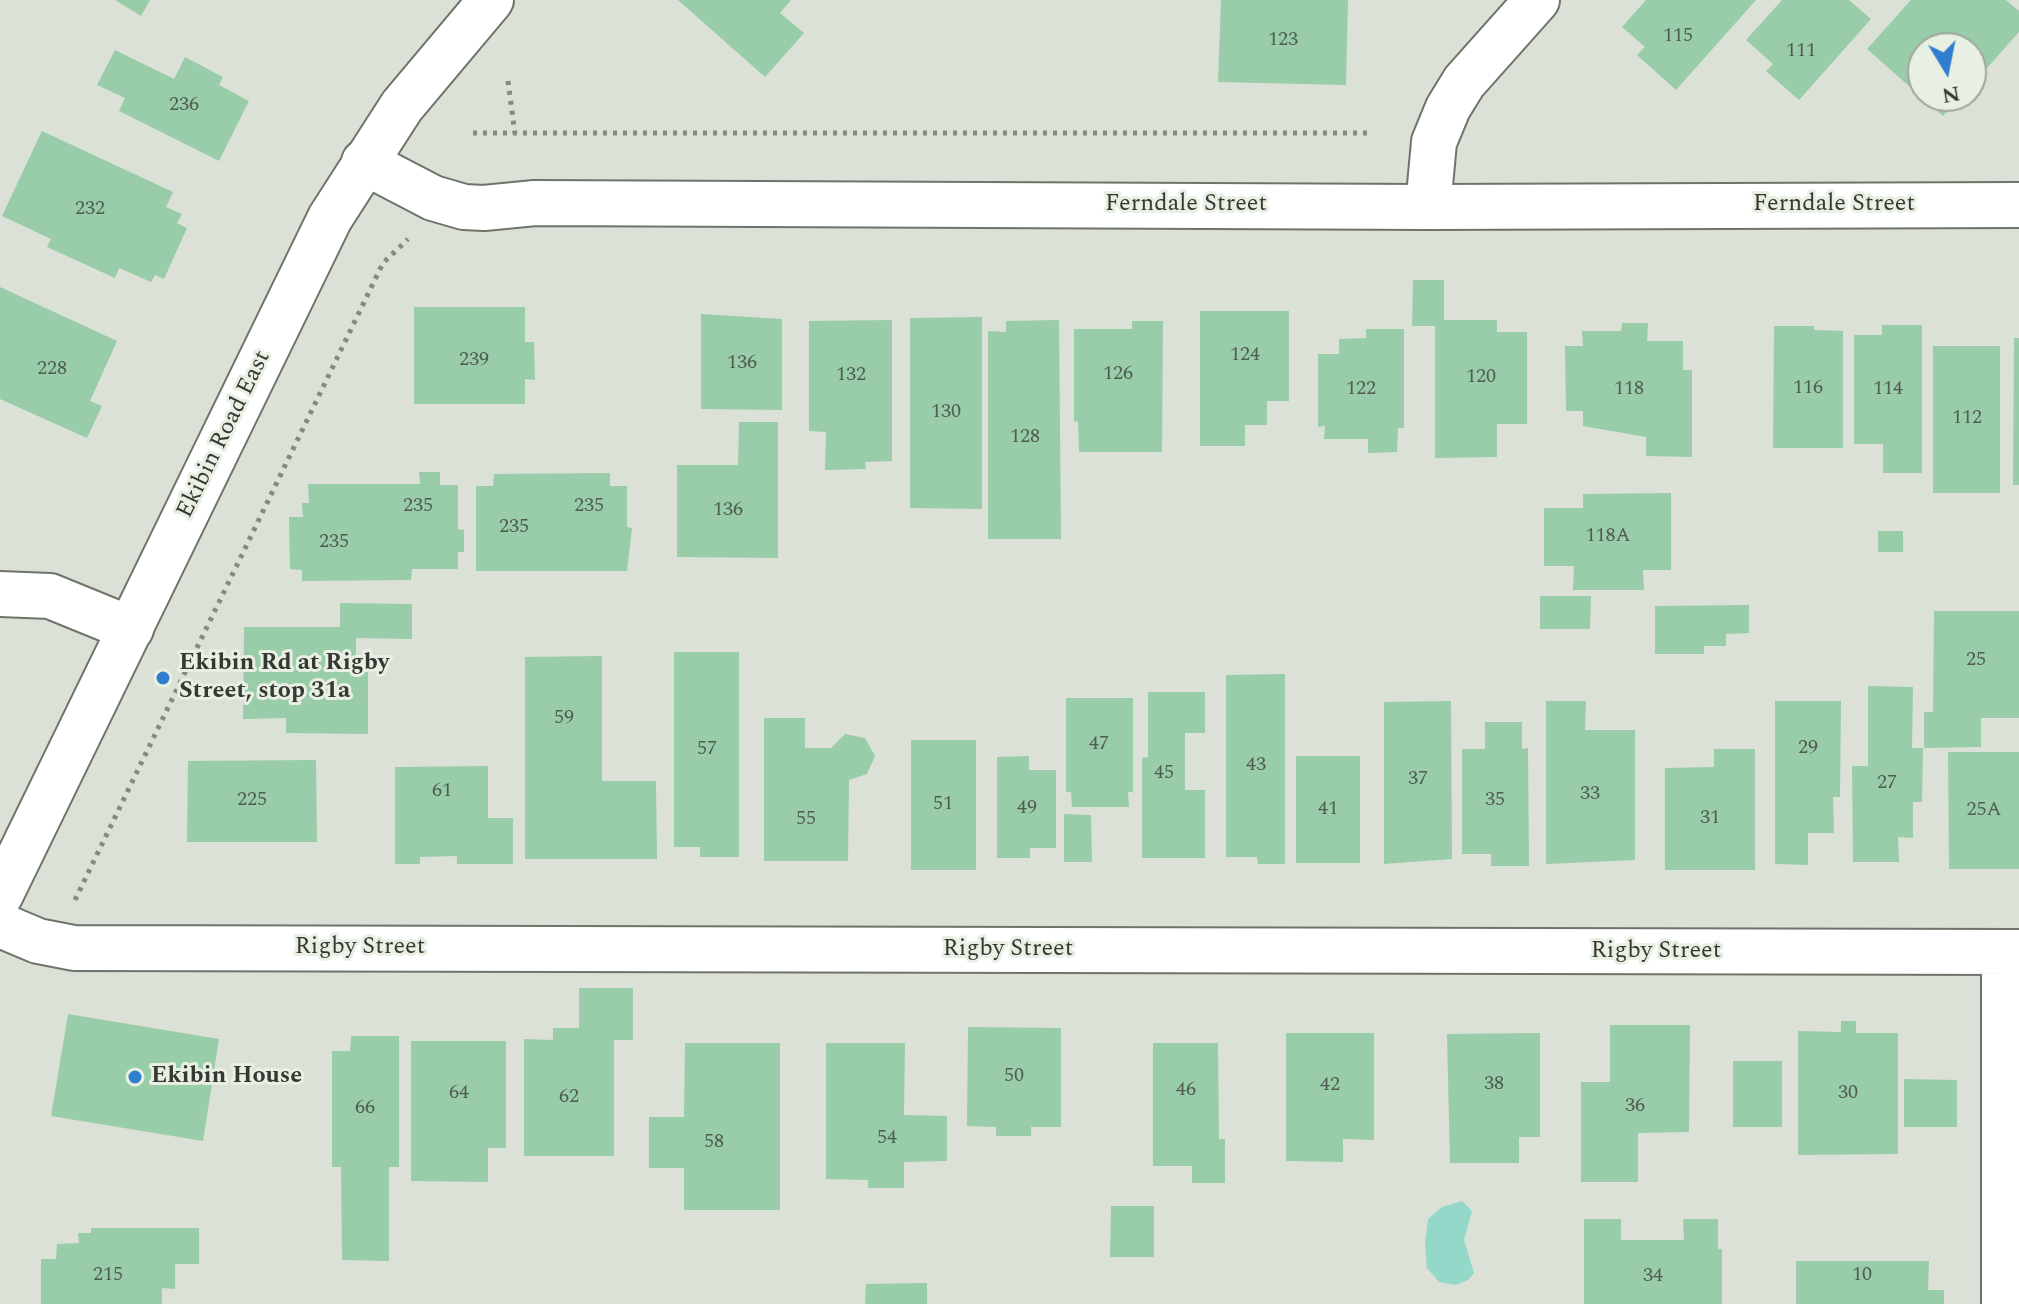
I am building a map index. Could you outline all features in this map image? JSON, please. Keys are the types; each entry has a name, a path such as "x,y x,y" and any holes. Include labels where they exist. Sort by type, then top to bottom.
{"street":[{"name":"Ekibin Road East","path":"0,896 330,218 402,106 491,0"},
{"path":"1428,207 1434,142 1448,108 1464,82 1537,0"},
{"name":"Ferndale Street","path":"364,162 433,198 464,207 535,203 1428,207 2019,205"},
{"path":"0,594 50,596 131,629"},
{"name":"Rigby Street","path":"0,925 38,941 74,948 2012,952"},
{"path":"2004,1304 2012,952"}],"path":[{"path":"508,81 515,134"},
{"path":"473,133 1367,133"},
{"path":"72,905 383,263 412,235"}],"water":[{"path":"1462,1201 1472,1211 1464,1240 1474,1273 1468,1280 1456,1285 1439,1282 1427,1268 1425,1244 1428,1219 1442,1207"}],"building":[{"path":"115,0 150,0 141,16"},
{"path":"678,0 791,0 780,13 804,33 765,77"},
{"path":"1221,0 1348,0 1346,85 1218,82"},
{"path":"1646,0 1756,0 1676,90 1637,55 1645,47 1622,27"},
{"path":"1782,0 1849,0 1871,19 1799,100 1766,71 1773,64 1746,40"},
{"path":"1911,0 2006,0 2019,11 2019,32 1987,68 1987,32 1907,32 1907,84 1867,49"},
{"path":"115,50 174,79 185,57 223,77 219,85 249,101 219,161 119,111 125,98 97,85"},
{"path":"42,131 173,192 166,207 182,214 177,223 187,228 164,279 155,275 151,282 119,268 115,278 47,247 51,239 2,216"},
{"path":"1413,280 1444,280 1444,320 1497,320 1497,332 1527,332 1527,424 1497,424 1497,457 1435,458 1435,326 1412,326"},
{"path":"0,287 117,341 90,401 102,406 87,438 0,399"},
{"path":"414,307 525,307 525,342 534,342 535,380 525,379 525,404 414,404"},
{"path":"1200,311 1289,311 1289,401 1267,401 1267,425 1245,425 1245,446 1200,446"},
{"path":"701,314 782,319 782,410 701,409"},
{"path":"982,317 982,509 910,508 910,318"},
{"path":"892,320 892,461 865,462 866,469 825,470 826,432 809,431 809,321"},
{"path":"1059,320 1061,539 988,539 988,331 1006,332 1006,321"},
{"path":"1132,321 1163,321 1162,452 1079,452 1078,421 1074,422 1074,329 1132,329"},
{"path":"1622,323 1648,323 1647,341 1683,341 1683,370 1692,370 1692,457 1646,456 1646,437 1583,426 1583,411 1566,411 1565,346 1583,346 1582,331 1621,331"},
{"path":"1882,325 1922,325 1922,473 1883,473 1883,444 1854,444 1854,335 1882,335"},
{"path":"1774,326 1814,326 1814,330 1843,331 1843,448 1773,448"},
{"path":"1366,329 1404,329 1404,428 1398,428 1397,452 1368,453 1368,439 1324,439 1325,426 1318,427 1318,354 1339,354 1339,339 1366,338"},
{"path":"2014,338 2019,338 2019,485 2013,485"},
{"path":"1933,346 2000,346 2000,493 1933,493"},
{"path":"739,422 778,422 778,558 677,557 677,465 738,465"},
{"path":"419,472 440,472 440,485 458,485 458,529 464,530 464,552 458,552 458,569 412,569 411,580 302,581 302,570 290,569 289,517 303,517 302,503 309,503 308,484 420,484"},
{"path":"610,473 610,486 627,486 627,527 632,528 627,571 476,571 476,486 493,486 494,474"},
{"path":"1671,493 1671,570 1643,570 1644,590 1573,590 1574,566 1544,566 1544,508 1583,508 1583,494"},
{"path":"1878,531 1903,531 1903,552 1878,552"},
{"path":"1540,596 1591,596 1590,629 1540,629"},
{"path":"340,603 412,604 412,639 356,638 356,663 368,663 368,734 286,733 286,718 243,719 244,627 340,627"},
{"path":"1749,605 1749,633 1726,634 1726,646 1704,646 1704,654 1655,654 1655,606"},
{"path":"1934,611 2019,611 2019,718 1981,718 1981,747 1924,748 1924,712 1933,712"},
{"path":"674,652 739,652 739,857 700,857 700,847 674,847"},
{"path":"602,656 602,781 656,781 657,859 525,859 525,657"},
{"path":"1285,674 1285,864 1258,864 1257,857 1226,857 1226,675"},
{"path":"1868,686 1913,687 1912,748 1923,748 1922,802 1913,802 1913,838 1898,837 1899,862 1853,862 1852,766 1868,766"},
{"path":"1148,692 1205,692 1205,733 1185,733 1185,790 1205,790 1205,858 1142,858 1142,758 1148,757"},
{"path":"1066,698 1133,698 1133,792 1128,792 1129,807 1072,807 1071,792 1066,792"},
{"path":"1451,701 1452,859 1384,864 1384,702"},
{"path":"1546,701 1586,701 1585,730 1635,730 1635,860 1546,864"},
{"path":"1775,701 1841,701 1840,797 1833,797 1834,833 1808,833 1808,865 1775,864"},
{"path":"764,718 805,718 805,748 831,748 845,734 865,738 875,756 867,774 849,780 848,861 764,861"},
{"path":"1485,722 1522,722 1522,749 1528,748 1529,866 1491,866 1491,854 1462,854 1462,749 1485,749"},
{"path":"911,740 976,740 976,870 911,870"},
{"path":"1714,749 1755,749 1755,870 1665,870 1665,768 1714,767"},
{"path":"1948,752 2019,752 2019,869 1949,869"},
{"path":"1029,756 1029,770 1056,770 1056,848 1030,848 1030,858 997,858 997,757"},
{"path":"1296,756 1360,756 1360,863 1296,863"},
{"path":"316,760 317,842 187,842 188,761"},
{"path":"488,766 488,818 513,818 513,864 457,864 457,856 420,857 420,864 395,864 395,767"},
{"path":"1064,814 1091,815 1092,862 1064,862"},
{"path":"579,988 633,988 633,1040 614,1040 614,1156 524,1156 524,1039 553,1040 553,1028 579,1028"},
{"name":"Ekibin House","path":"68,1014 219,1039 203,1141 51,1116"},
{"path":"1841,1021 1856,1021 1856,1033 1898,1033 1898,1154 1798,1155 1798,1031 1841,1032"},
{"path":"1610,1025 1690,1025 1689,1132 1638,1133 1638,1182 1581,1182 1581,1082 1610,1082"},
{"path":"968,1027 1061,1028 1061,1127 1031,1127 1031,1136 996,1136 996,1127 967,1126"},
{"path":"1286,1033 1374,1033 1374,1140 1343,1139 1343,1162 1286,1161"},
{"path":"1540,1033 1540,1137 1519,1137 1519,1163 1450,1163 1447,1034"},
{"path":"351,1036 399,1036 399,1167 389,1167 389,1261 342,1260 341,1167 332,1167 332,1051 350,1051"},
{"path":"411,1041 506,1041 506,1148 488,1148 488,1182 411,1181"},
{"path":"685,1043 780,1043 780,1210 684,1210 684,1168 649,1168 649,1117 684,1117"},
{"path":"826,1043 905,1043 904,1115 947,1116 947,1161 904,1162 904,1188 868,1188 868,1180 826,1179"},
{"path":"1153,1043 1218,1043 1219,1139 1225,1139 1225,1183 1192,1183 1192,1166 1153,1166"},
{"path":"1733,1061 1782,1061 1782,1127 1733,1127"},
{"path":"1904,1079 1957,1080 1957,1127 1904,1127"},
{"path":"1111,1206 1154,1206 1154,1257 1110,1257"},
{"path":"1584,1219 1621,1219 1621,1240 1684,1240 1683,1219 1718,1219 1718,1249 1722,1249 1722,1304 1584,1304"},
{"path":"91,1228 199,1228 199,1264 175,1264 175,1289 162,1288 162,1304 41,1304 41,1259 56,1259 57,1244 79,1243 78,1233 91,1233"},
{"path":"1796,1261 1929,1261 1928,1290 1944,1290 1944,1304 1796,1304"},
{"path":"927,1283 927,1304 865,1304 866,1284"}],"place":[{"name":"Ekibin Rd at Rigby Street, stop 31a","path":"163,678"},
{"name":"Ekibin House","path":"135,1077"}]}
